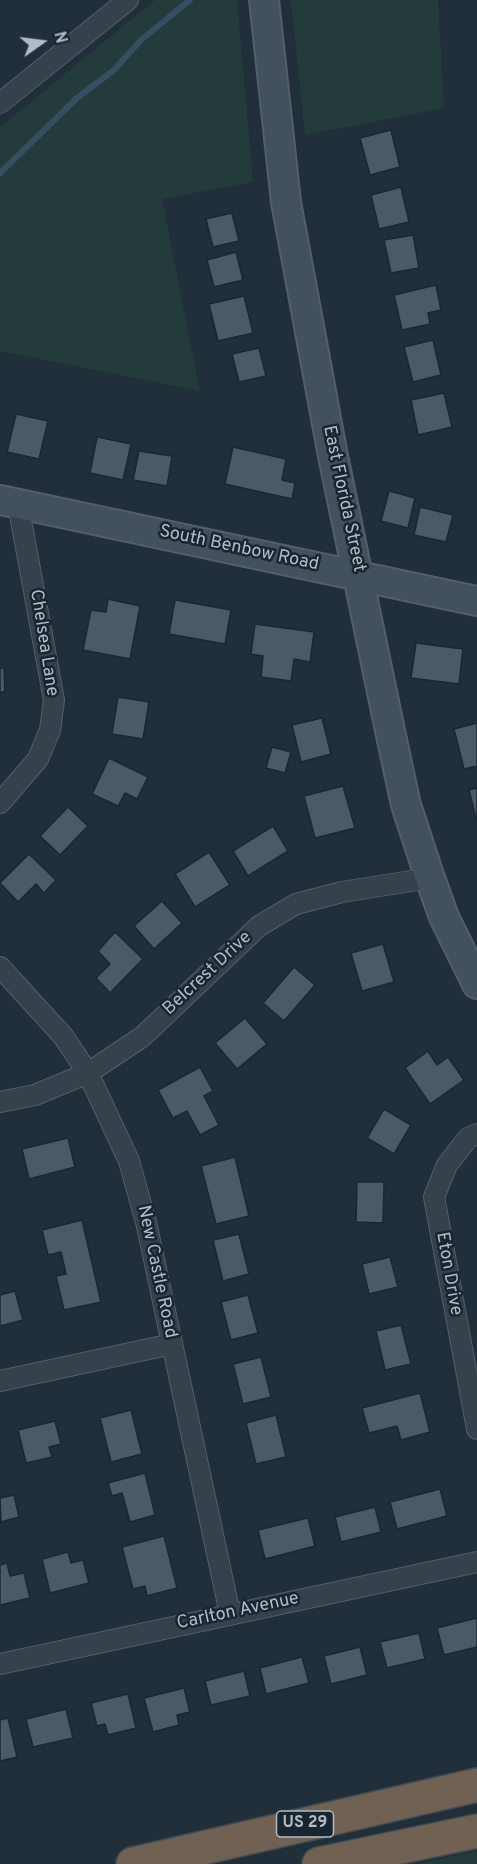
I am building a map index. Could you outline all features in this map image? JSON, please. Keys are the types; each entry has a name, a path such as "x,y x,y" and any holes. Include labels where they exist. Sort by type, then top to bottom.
{"highway":[{"name":"US 29","path":"133,1864 477,1785"},
{"name":"US 29","path":"319,1864 477,1831"}],"main road":[{"name":"East Florida Street","path":"264,0 286,202 358,575 406,805 444,917 477,984"},
{"name":"South Benbow Road","path":"9,502 477,601"}],"street":[{"path":"0,103 116,4"},
{"name":"Chelsea Lane","path":"0,803 38,759 50,730 54,700 9,502"},
{"name":"Belcrest Drive","path":"0,1102 36,1095 88,1072 142,1037 259,926 296,904 342,892 430,878"},
{"name":"New Castle Road","path":"0,967 63,1036 88,1072 129,1161 146,1222 230,1614"},
{"name":"Eton Drive","path":"477,1134 468,1138 447,1165 434,1197 477,1429"},
{"path":"0,1381 171,1344"},
{"name":"Carlton Avenue","path":"0,1665 477,1562"}],"green space":[{"path":"155,0 237,0 253,182 162,199 200,391 0,351 0,127"},
{"path":"291,0 438,0 444,108 305,135"},
{"path":"477,1851 477,1864 416,1864"}],"building":[{"path":"391,130 400,167 370,175 360,138"},
{"path":"401,187 409,222 379,229 371,195"},
{"path":"232,213 239,241 213,247 206,219"},
{"path":"413,235 419,268 391,273 384,240"},
{"path":"236,252 243,280 214,287 207,260"},
{"path":"436,285 441,310 428,313 430,324 402,330 394,295"},
{"path":"244,296 253,333 218,341 209,304"},
{"path":"433,340 441,375 413,382 404,347"},
{"path":"259,348 266,376 239,382 232,354"},
{"path":"444,393 452,427 418,435 411,400"},
{"path":"16,414 48,421 39,459 7,452"},
{"path":"97,437 131,444 123,480 90,473"},
{"path":"233,447 286,459 282,480 295,483 292,499 225,484"},
{"path":"139,451 172,456 167,486 133,480"},
{"path":"389,491 415,498 408,528 381,521"},
{"path":"420,507 453,515 446,542 414,535"},
{"path":"108,599 140,606 130,659 83,650 91,610 106,612"},
{"path":"175,600 231,610 225,644 169,634"},
{"path":"255,624 314,632 310,662 294,659 291,681 261,677 263,656 251,654"},
{"path":"416,643 463,649 459,684 411,678"},
{"path":"0,668 4,668 5,692 0,692"},
{"path":"118,697 149,702 143,739 112,734"},
{"path":"322,718 331,754 301,762 292,725"},
{"path":"477,723 477,766 464,769 454,729"},
{"path":"272,747 291,752 285,773 266,768"},
{"path":"109,758 148,777 137,799 125,793 118,806 92,794"},
{"path":"343,786 355,828 315,838 304,796"},
{"path":"477,788 477,822 469,790"},
{"path":"68,807 88,826 60,855 40,836"},
{"path":"273,826 288,851 248,876 233,851"},
{"path":"209,852 230,885 195,907 175,874"},
{"path":"29,854 56,880 44,893 36,884 18,902 0,883"},
{"path":"162,901 182,923 154,949 134,926"},
{"path":"115,932 143,959 110,993 96,978 110,964 98,951"},
{"path":"383,944 394,982 362,991 351,953"},
{"path":"294,967 315,985 284,1021 263,1003"},
{"path":"245,1018 267,1044 237,1069 215,1043"},
{"path":"428,1051 437,1065 448,1057 464,1080 430,1104 405,1068"},
{"path":"200,1067 213,1091 204,1096 219,1125 200,1135 187,1111 173,1118 158,1090"},
{"path":"384,1109 411,1125 394,1154 367,1138"},
{"path":"68,1138 75,1167 29,1179 22,1149"},
{"path":"235,1157 249,1216 216,1224 201,1166"},
{"path":"357,1182 384,1182 383,1223 356,1222"},
{"path":"82,1220 101,1302 64,1310 56,1276 66,1274 61,1252 48,1255 42,1230"},
{"path":"239,1234 249,1274 223,1281 213,1240"},
{"path":"390,1257 398,1287 369,1294 362,1264"},
{"path":"15,1291 23,1320 0,1326 0,1295"},
{"path":"248,1295 258,1333 231,1340 221,1302"},
{"path":"401,1325 411,1364 385,1370 376,1331"},
{"path":"261,1357 271,1397 243,1404 233,1364"},
{"path":"420,1393 430,1432 401,1440 397,1426 369,1433 362,1408"},
{"path":"131,1410 142,1454 111,1462 100,1418"},
{"path":"276,1415 286,1457 256,1464 246,1423"},
{"path":"55,1421 61,1444 49,1447 52,1457 26,1463 18,1430"},
{"path":"145,1473 155,1515 130,1522 122,1493 112,1496 108,1483"},
{"path":"440,1489 447,1516 397,1529 390,1502"},
{"path":"14,1495 19,1517 1,1522 0,1498"},
{"path":"375,1507 381,1532 341,1542 335,1517"},
{"path":"308,1518 315,1546 265,1559 258,1530"},
{"path":"164,1536 177,1588 147,1596 145,1586 133,1589 122,1547"},
{"path":"68,1552 71,1563 83,1560 89,1583 50,1593 42,1559"},
{"path":"7,1563 10,1576 24,1573 30,1598 0,1605 0,1565"},
{"path":"477,1618 477,1647 444,1655 437,1628"},
{"path":"419,1633 425,1659 387,1668 380,1642"},
{"path":"360,1647 367,1675 331,1684 324,1656"},
{"path":"302,1657 309,1683 266,1694 260,1668"},
{"path":"244,1671 250,1696 211,1705 205,1681"},
{"path":"184,1688 190,1712 177,1715 179,1725 153,1732 144,1698"},
{"path":"128,1694 136,1728 108,1735 105,1724 97,1726 91,1703"},
{"path":"66,1709 73,1738 33,1747 26,1719"},
{"path":"8,1718 17,1757 0,1761 0,1720"}],"waterway":[{"path":"0,173 77,98 114,70 141,40 190,0"}]}
